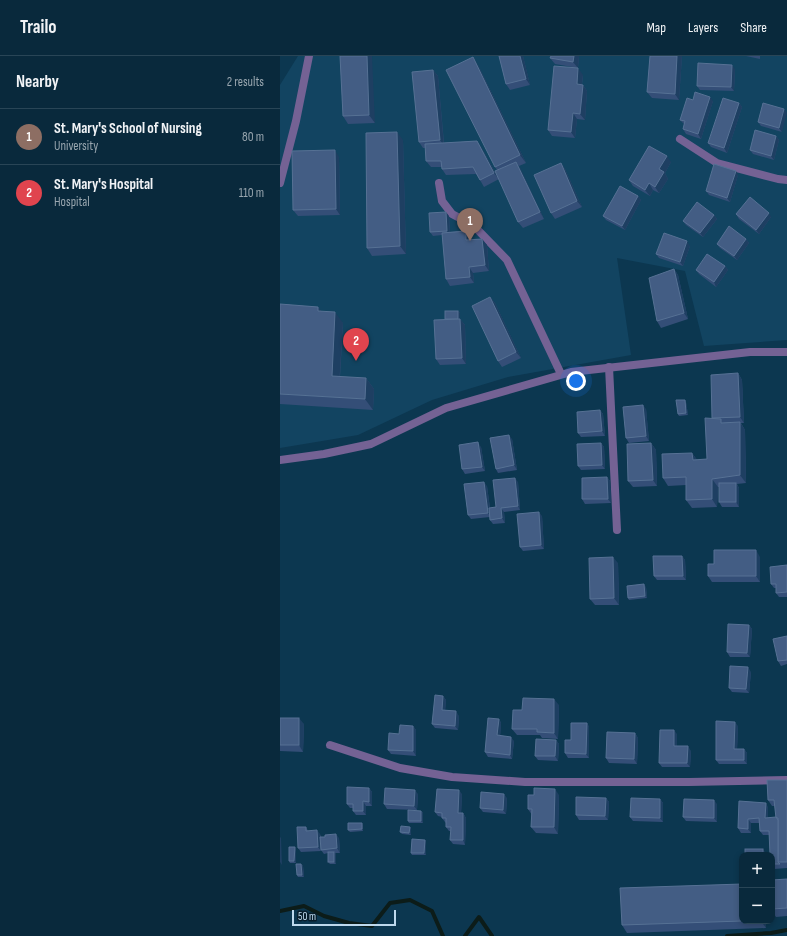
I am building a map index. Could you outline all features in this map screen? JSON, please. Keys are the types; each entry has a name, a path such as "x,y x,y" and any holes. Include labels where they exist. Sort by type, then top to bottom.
{"street":[{"path":"280,183 296,122 309,56"},
{"path":"680,139 717,163 787,180"},
{"path":"439,183 442,201 452,214 473,224 507,260 561,374"},
{"path":"280,460 324,454 371,444 446,408 561,374 609,367 750,352 787,352"},
{"path":"609,367 617,530"},
{"path":"330,745 400,768 452,777 525,782 689,782 787,780"}],"shaded area":[{"path":"298,56 787,56 787,340 704,346 685,271 617,258 631,355 508,377 432,400 358,435 280,448 280,85"}],"building":[{"path":"340,56 367,56 369,115 343,116"},
{"path":"499,56 520,56 526,79 506,84"},
{"path":"551,56 574,56 573,62 550,58"},
{"path":"650,56 677,56 675,94 647,92"},
{"path":"473,57 520,155 495,167 446,70"},
{"path":"698,63 732,65 731,87 697,86"},
{"path":"554,66 578,68 577,84 583,85 580,114 573,113 571,132 548,130"},
{"path":"433,70 440,140 419,142 412,72"},
{"path":"695,92 710,97 698,134 683,129 685,121 680,120 687,98 693,100"},
{"path":"723,98 739,103 724,148 708,143"},
{"path":"763,103 784,109 779,128 758,122"},
{"path":"755,130 776,136 771,156 750,150"},
{"path":"397,132 400,246 367,248 366,133"},
{"path":"477,141 494,173 480,180 473,167 442,169 441,161 426,161 425,144"},
{"path":"649,146 667,156 659,169 664,172 655,187 649,183 645,190 629,180"},
{"path":"335,150 336,209 293,210 292,151"},
{"path":"516,162 540,212 518,222 495,171"},
{"path":"561,163 577,201 551,213 534,175"},
{"path":"714,164 736,171 727,198 706,191"},
{"path":"620,186 638,196 622,226 603,216"},
{"path":"750,197 769,213 756,230 736,214"},
{"path":"697,202 714,215 700,233 683,221"},
{"path":"446,212 447,231 430,232 429,213"},
{"path":"729,226 746,239 734,256 717,244"},
{"path":"466,231 466,240 482,239 485,265 469,267 470,277 446,279 442,233"},
{"path":"664,233 687,241 680,262 656,254"},
{"path":"707,254 725,266 714,282 696,270"},
{"path":"674,269 684,313 657,321 649,278"},
{"path":"490,297 516,352 498,361 472,306"},
{"path":"280,304 318,307 318,311 335,312 332,376 366,378 365,399 280,394"},
{"path":"445,311 458,311 458,319 445,319"},
{"path":"460,319 462,358 436,359 434,320"},
{"path":"738,373 740,417 712,418 711,375"},
{"path":"676,400 685,400 686,413 678,414"},
{"path":"643,405 646,436 626,438 623,407"},
{"path":"600,410 602,431 578,433 577,412"},
{"path":"705,418 721,419 721,423 740,422 740,475 712,479 712,499 686,500 686,477 663,478 662,454 692,453 693,460 707,459"},
{"path":"509,435 514,465 496,469 490,438"},
{"path":"478,442 482,467 462,469 459,445"},
{"path":"601,443 602,465 578,466 577,444"},
{"path":"651,443 653,480 628,481 627,444"},
{"path":"607,477 608,499 582,499 582,478"},
{"path":"515,478 518,506 501,508 502,518 490,520 489,508 496,507 493,480"},
{"path":"484,482 488,513 468,515 464,484"},
{"path":"719,483 736,483 736,502 719,502"},
{"path":"539,512 541,545 520,547 517,514"},
{"path":"714,550 756,550 756,576 708,576 708,564 714,564"},
{"path":"653,556 682,556 683,576 654,576"},
{"path":"613,557 614,598 590,599 589,558"},
{"path":"787,565 787,592 776,593 776,584 771,584 770,567"},
{"path":"644,584 645,596 628,598 627,586"},
{"path":"728,624 749,625 747,653 727,652"},
{"path":"787,636 787,660 778,661 773,639"},
{"path":"730,666 748,667 746,689 729,688"},
{"path":"435,695 443,696 442,710 456,711 455,726 432,724"},
{"path":"523,698 554,699 554,733 537,732 537,729 512,729 513,710 522,710"},
{"path":"280,718 299,718 299,745 280,745"},
{"path":"488,718 499,719 497,735 511,737 510,755 485,752"},
{"path":"716,721 735,722 734,749 744,749 744,760 716,760"},
{"path":"571,723 587,723 586,754 565,753 565,740 571,740"},
{"path":"400,725 413,726 413,751 388,750 389,733 399,734"},
{"path":"660,730 674,730 674,746 688,746 687,763 659,763"},
{"path":"607,732 635,733 634,759 606,758"},
{"path":"536,739 556,740 555,756 535,756"},
{"path":"767,780 787,780 787,862 778,862 778,818 776,818 774,800 768,800"},
{"path":"347,787 369,788 369,802 363,801 363,811 353,811 353,804 347,804"},
{"path":"385,788 415,790 414,806 384,804"},
{"path":"534,788 555,789 554,827 531,827 532,809 528,809 528,795 534,795"},
{"path":"437,789 459,790 458,813 463,813 463,840 450,840 451,827 446,827 446,818 442,818 442,813 435,812"},
{"path":"481,792 504,794 503,810 480,808"},
{"path":"576,797 606,798 605,816 576,815"},
{"path":"631,798 660,799 660,818 630,817"},
{"path":"684,799 714,800 714,818 683,817"},
{"path":"739,801 766,803 765,818 776,817 778,820 778,862 780,864 775,864 775,852 770,852 769,831 760,831 759,818 748,819 748,829 738,828"},
{"path":"408,810 421,811 421,821 408,821"},
{"path":"348,823 362,823 362,829 348,830"},
{"path":"401,826 410,827 409,833 400,832"},
{"path":"297,827 306,827 306,831 317,830 318,847 298,848"},
{"path":"336,834 337,848 321,850 320,837"},
{"path":"412,839 425,840 424,853 411,853"},
{"path":"289,847 295,847 294,861 289,861"},
{"path":"745,849 763,849 763,852 745,852"},
{"path":"328,852 334,852 334,862 328,862"},
{"path":"296,864 301,864 302,875 297,875"},
{"path":"787,879 787,908 775,909 775,880"},
{"path":"739,884 739,921 622,925 620,888"}],"waterway":[{"path":"280,911 304,906 324,916 349,923 372,926 390,903 410,900 432,911 443,936"},
{"path":"465,936 479,917 492,936"},
{"path":"727,936 771,933 787,930"}],"place":[{"name":"St. Mary's School of Nursing","path":"470,241"},
{"name":"St. Mary's Hospital","path":"356,361"}]}
